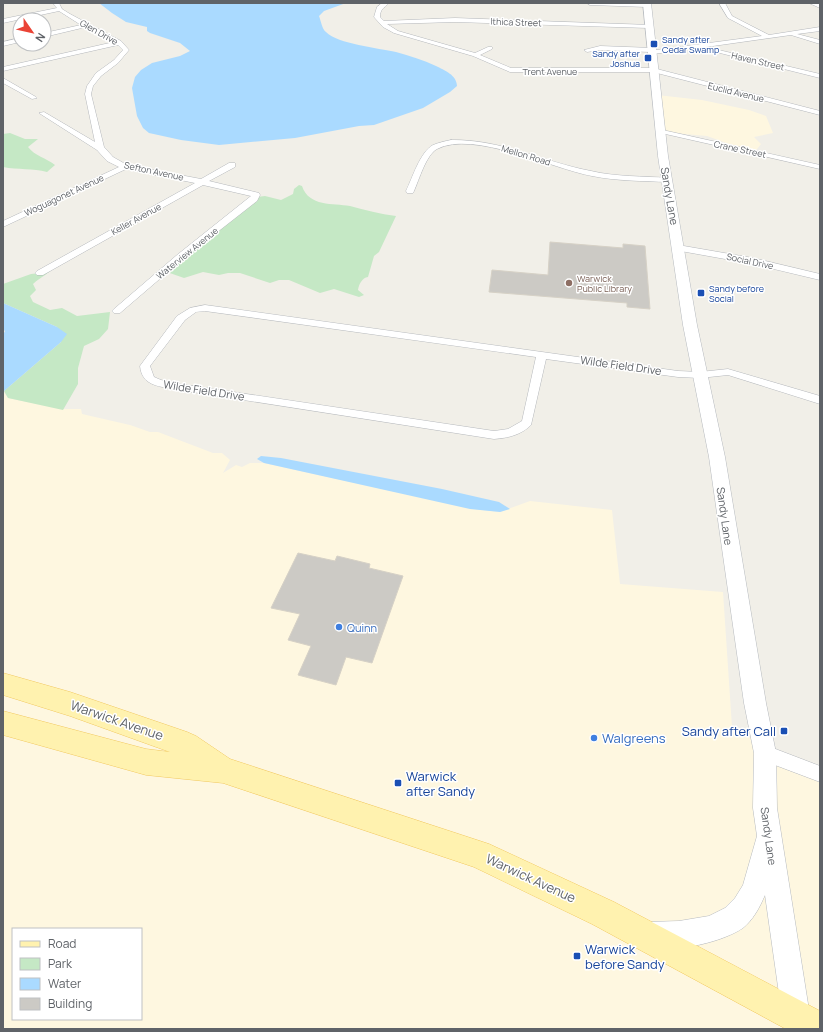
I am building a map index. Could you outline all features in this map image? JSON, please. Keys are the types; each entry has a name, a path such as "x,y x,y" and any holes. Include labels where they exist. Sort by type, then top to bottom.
{"main road":[{"name":"Sandy Lane","path":"647,4 653,51 653,70 678,248 690,325 716,457 755,703 765,752 765,808 769,836 805,1025"},
{"name":"Warwick Avenue","path":"3,684 70,704 187,745 223,770"},
{"name":"Warwick Avenue","path":"3,723 146,762 223,770 479,854 603,913 645,935 805,1025"},
{"path":"645,935 689,934 729,923 741,911 753,893 769,836"}],"street":[{"name":"Glen Drive","path":"56,3 60,9 119,42 124,47 125,52 92,80 89,88 88,94 100,148"},
{"path":"382,23 377,17 377,10 386,3"},
{"path":"590,3 647,4"},
{"path":"722,3 730,17 767,36"},
{"path":"814,3 820,6"},
{"path":"3,21 60,9"},
{"name":"Ithica Street","path":"382,23 448,20 649,26"},
{"name":"Trent Avenue","path":"382,23 390,30 400,34 475,54 505,68 515,70 653,70"},
{"path":"52,33 87,25"},
{"path":"587,50 600,48 653,51 696,47 820,29"},
{"path":"786,34 820,42"},
{"path":"3,69 119,42"},
{"name":"Haven Street","path":"696,47 820,76"},
{"path":"475,54 490,48"},
{"name":"Euclid Avenue","path":"653,70 820,113"},
{"path":"3,80 34,98"},
{"name":"Sefton Avenue","path":"42,113 100,148 110,159 125,167 201,182 256,196"},
{"name":"Crane Street","path":"661,131 820,167"},
{"name":"Mellon Road","path":"410,191 427,154 438,146 458,142 510,149 570,169 592,174 668,180"},
{"name":"Keller Avenue","path":"40,273 232,165"},
{"name":"Woguagonet Avenue","path":"3,224 125,167"},
{"name":"Waterview Avenue","path":"117,311 180,257 256,196"},
{"name":"Social Drive","path":"678,248 753,261 820,277"},
{"name":"Wilde Field Drive","path":"542,354 526,422 519,430 508,434 494,435 172,386 158,383 149,379 145,373 145,366 181,318 193,310 205,308 542,354 678,374 700,375 728,372 820,400"},
{"path":"765,752 820,774"}],"shaded area":[{"path":"657,95 702,100 749,110 766,116 773,133 754,137 761,144 754,153 707,136 662,132"},
{"path":"3,391 8,398 63,409 81,409 82,414 130,425 150,432 158,432 213,453 222,453 230,460 223,473 236,465 242,467 250,463 264,463 474,509 500,512 530,501 612,510 620,584 723,592 732,727 787,759 820,773 820,1029 3,1029"}],"green space":[{"path":"10,133 25,139 38,139 28,147 34,153 55,165 47,172 3,167 3,134"},
{"path":"299,185 302,186 305,193 310,198 322,203 350,206 396,216 379,252 374,256 368,277 362,280 359,286 358,290 364,295 359,297 334,289 320,293 289,280 279,280 270,283 240,273 219,275 203,272 184,278 164,271 257,197 265,196 281,200 293,194 294,189"},
{"path":"55,264 48,273 33,284 36,290 30,296 33,302 50,310 62,308 77,316 110,312 108,329 99,339 84,346 78,368 78,384 63,410 8,398 4,391 61,342 57,327 3,303 3,284 31,274 40,273"}],"water":[{"path":"99,3 346,3 324,11 319,16 326,32 339,40 396,52 431,64 446,71 452,76 455,79 457,86 450,92 423,108 374,125 359,126 295,138 219,145 181,140 149,133 143,128 137,116 132,88 135,77 141,70 152,63 180,56 190,51 180,43 150,33 147,31 147,27 126,22"},
{"path":"3,303 57,327 67,334 61,342 4,391 3,333 5,332 3,327"},
{"path":"261,456 281,458 442,489 499,502 510,509 500,512 470,509 264,463 257,459"}],"building":[{"name":"Warwick Public Library","path":"550,242 623,248 623,244 645,246 650,309 627,307 627,303 489,292 492,270 548,275"},
{"name":"Quinn","path":"298,553 335,561 337,556 370,564 369,568 403,576 372,663 346,657 336,685 298,675 311,646 288,640 300,614 271,608"}],"place":[{"name":"Sandy after Cedar Swamp","path":"654,44"},
{"name":"Sandy after Joshua","path":"648,58"},
{"name":"Warwick Public Library","path":"569,283"},
{"name":"Sandy before Social","path":"701,293"},
{"name":"Quinn","path":"339,627"},
{"name":"Sandy after Call","path":"784,731"},
{"name":"Walgreens","path":"594,738"},
{"name":"Warwick after Sandy","path":"398,783"},
{"name":"Warwick before Sandy","path":"577,956"}]}
